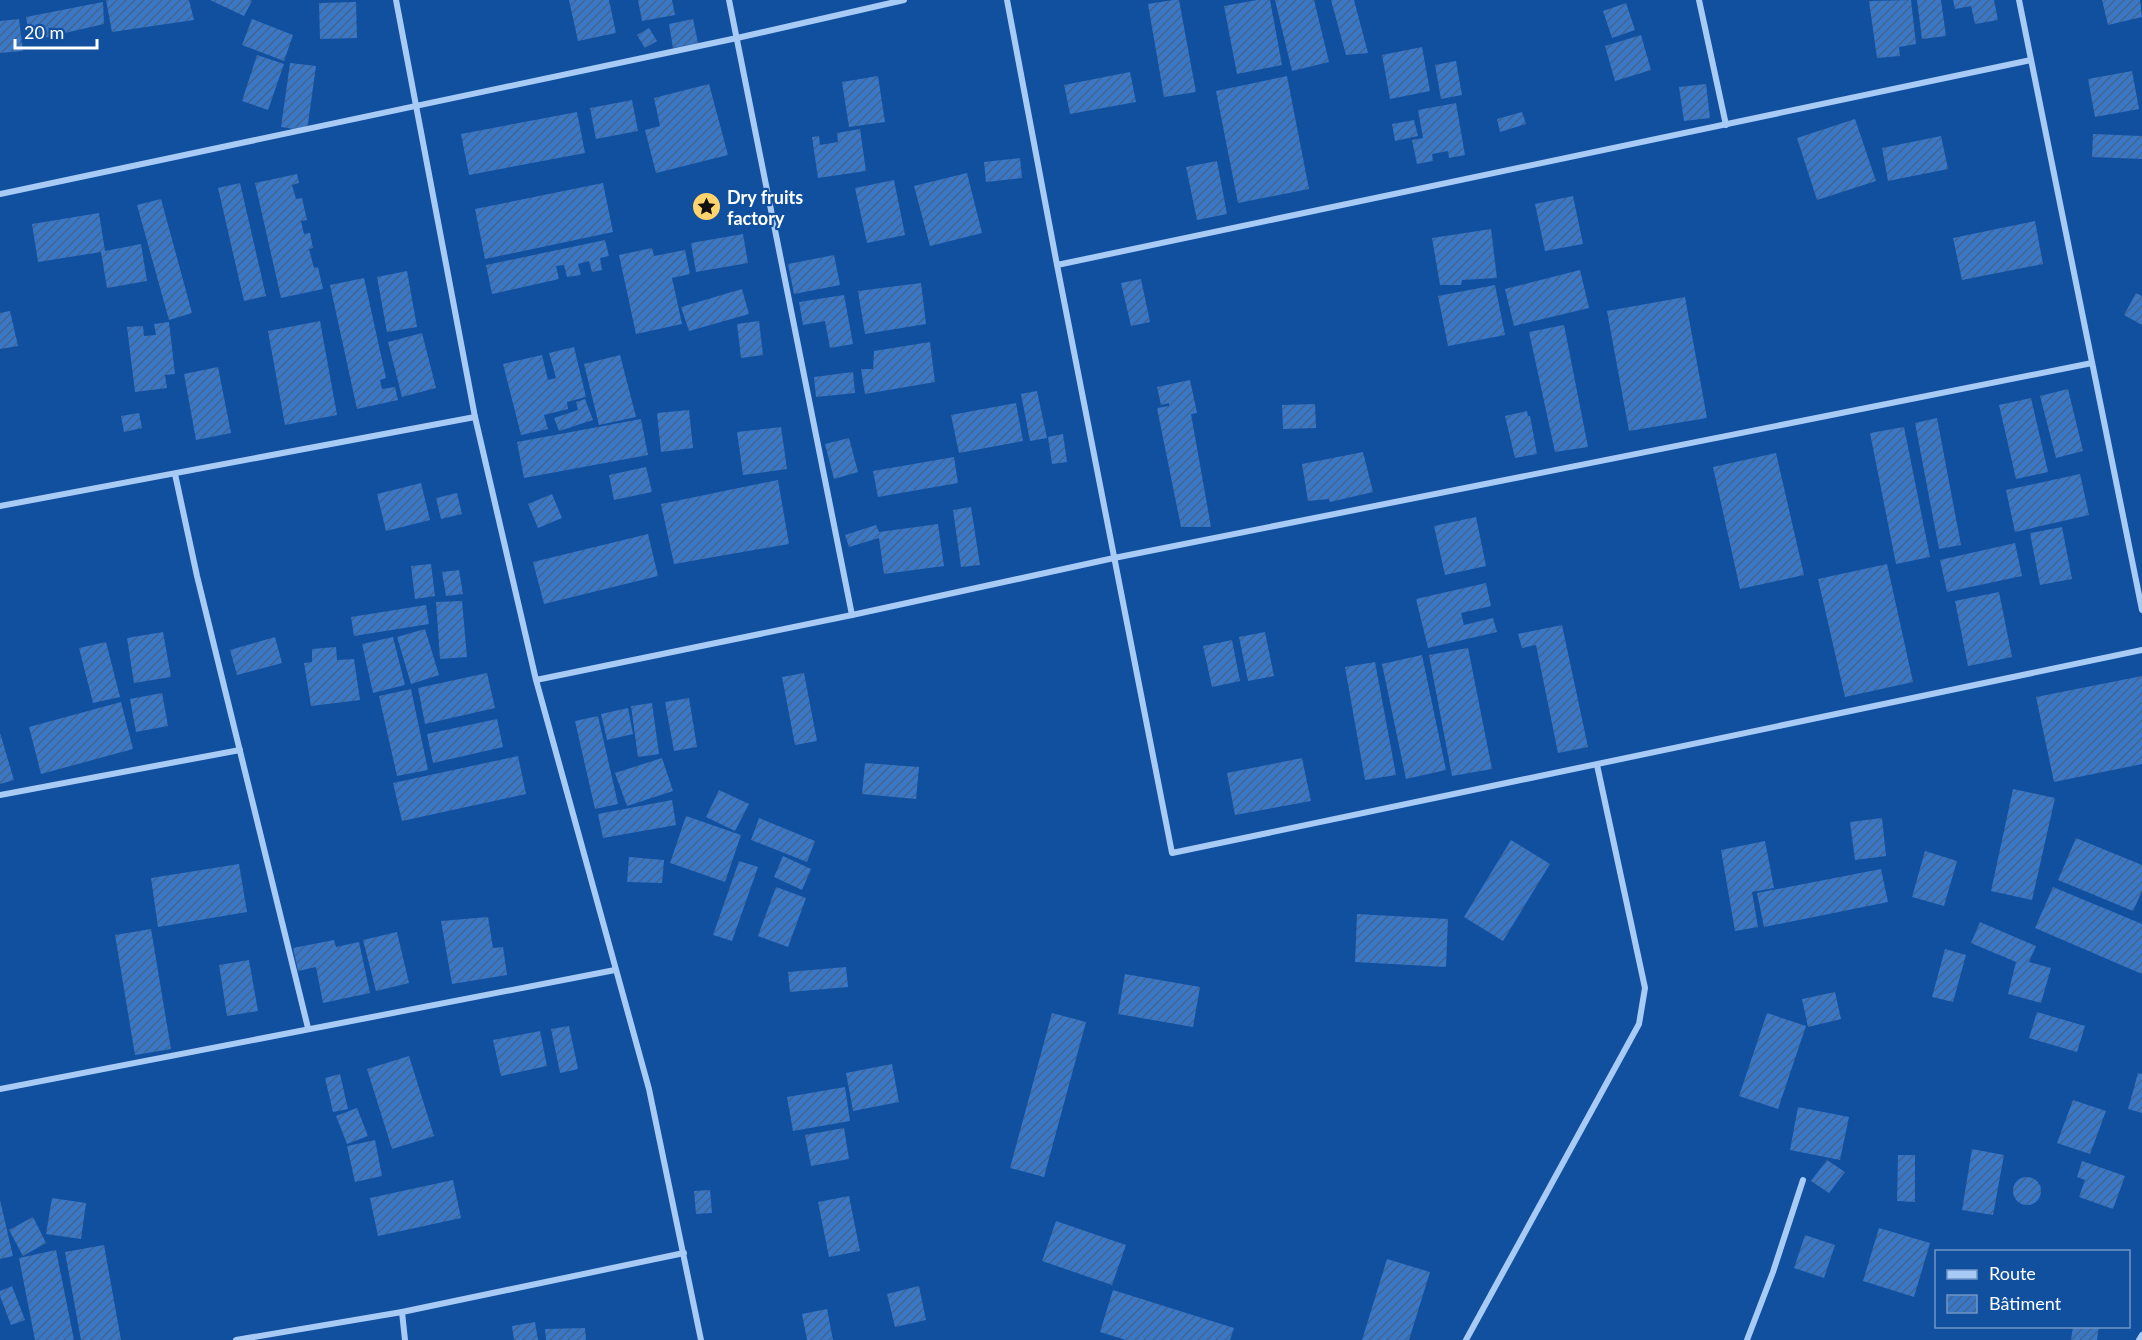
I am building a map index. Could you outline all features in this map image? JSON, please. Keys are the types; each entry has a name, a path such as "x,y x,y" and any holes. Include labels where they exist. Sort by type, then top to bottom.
{"street":[{"path":"396,0 475,417 536,680 649,1089 701,1340"},
{"path":"729,0 852,615"},
{"path":"0,194 737,38 904,0"},
{"path":"1008,0 1057,265 1172,853 2142,650"},
{"path":"1699,0 1726,125"},
{"path":"2019,0 2142,610"},
{"path":"1057,265 2031,60"},
{"path":"536,680 1114,558 2092,363"},
{"path":"0,506 475,417"},
{"path":"175,474 197,576 308,1028"},
{"path":"0,795 240,750"},
{"path":"1466,1340 1640,1024 1645,988 1597,765"},
{"path":"0,1089 615,970"},
{"path":"1747,1340 1773,1272 1803,1180"},
{"path":"236,1340 402,1312 684,1253"},
{"path":"402,1312 405,1340"},
{"path":"2139,1340 2142,1335"}],"building":[{"path":"106,0 189,0 194,20 112,32"},
{"path":"210,0 250,0 252,1 244,16"},
{"path":"569,0 609,0 616,33 578,41"},
{"path":"638,0 672,0 675,15 642,21"},
{"path":"1179,0 1196,92 1164,97 1148,4"},
{"path":"1270,0 1282,65 1237,74 1224,6"},
{"path":"1275,0 1314,0 1329,62 1292,71"},
{"path":"1331,0 1354,0 1368,53 1346,55"},
{"path":"1911,0 1916,44 1899,47 1900,56 1877,58 1869,1"},
{"path":"1917,0 1941,0 1946,36 1922,39"},
{"path":"1953,0 1994,0 1998,20 1975,24 1971,6 1955,9"},
{"path":"2102,0 2140,0 2142,17 2108,25"},
{"path":"103,2 104,24 30,41 26,17"},
{"path":"356,2 357,38 320,39 319,3"},
{"path":"1626,3 1635,30 1612,38 1603,11"},
{"path":"19,19 23,51 0,53 0,21"},
{"path":"252,19 293,35 284,61 242,45"},
{"path":"693,19 698,43 673,48 669,24"},
{"path":"649,28 657,41 645,48 637,35"},
{"path":"1641,35 1651,70 1615,81 1605,46"},
{"path":"1422,47 1430,91 1390,99 1382,55"},
{"path":"257,55 284,64 268,110 242,101"},
{"path":"1456,61 1462,95 1441,99 1435,65"},
{"path":"290,63 316,66 307,131 281,127"},
{"path":"2132,71 2139,109 2095,117 2088,79"},
{"path":"1130,72 1136,102 1070,114 1064,85"},
{"path":"878,76 885,122 849,127 842,82"},
{"path":"1287,76 1309,189 1238,203 1216,91"},
{"path":"709,84 728,155 656,173 645,130 660,126 654,98"},
{"path":"1706,84 1710,118 1684,121 1679,87"},
{"path":"632,100 638,131 596,139 590,108"},
{"path":"1456,103 1465,155 1449,158 1448,151 1432,154 1433,161 1417,164 1412,140 1423,138 1418,110"},
{"path":"577,112 585,153 469,175 461,134"},
{"path":"1522,112 1526,124 1500,132 1497,119"},
{"path":"1855,119 1876,181 1817,200 1797,138"},
{"path":"1414,120 1418,136 1395,141 1392,124"},
{"path":"860,129 866,171 818,178 812,137 819,136 820,145 838,142 837,133"},
{"path":"2093,134 2142,136 2142,159 2092,157"},
{"path":"1941,136 1948,169 1888,181 1882,148"},
{"path":"1020,158 1022,178 986,182 984,162"},
{"path":"1217,161 1227,214 1197,220 1186,167"},
{"path":"967,173 982,233 930,246 914,186"},
{"path":"297,174 299,183 292,185 296,199 302,198 307,220 301,221 304,234 310,233 313,248 309,249 314,268 318,267 323,289 281,298 255,183"},
{"path":"894,180 905,235 867,243 855,188"},
{"path":"240,183 266,296 244,301 218,188"},
{"path":"603,183 613,232 485,259 475,209"},
{"path":"1573,196 1583,244 1545,251 1535,204"},
{"path":"161,199 192,313 169,320 137,205"},
{"path":"99,213 105,251 141,244 147,281 107,288 101,252 38,262 32,224"},
{"path":"2035,221 2043,264 1962,280 1953,238"},
{"path":"1491,229 1497,278 1462,280 1461,285 1440,285 1432,238"},
{"path":"743,234 748,263 696,272 691,243"},
{"path":"605,240 609,256 600,258 602,270 592,272 589,261 578,264 581,275 567,277 564,265 556,266 559,279 492,294 486,265"},
{"path":"652,248 654,256 685,250 690,274 672,278 682,324 636,334 619,255"},
{"path":"834,255 840,285 794,294 788,264"},
{"path":"1580,270 1589,308 1514,326 1505,289"},
{"path":"407,271 417,327 387,332 377,277"},
{"path":"364,278 386,378 380,380 382,389 395,387 398,400 357,409 330,285"},
{"path":"1141,279 1150,322 1131,326 1121,283"},
{"path":"921,283 926,324 865,334 858,291"},
{"path":"1495,285 1505,335 1448,346 1438,296"},
{"path":"742,289 749,314 689,331 681,307"},
{"path":"2136,293 2142,296 2142,325 2124,315"},
{"path":"844,295 853,344 830,348 825,321 803,325 799,302"},
{"path":"1685,297 1707,418 1629,431 1607,311"},
{"path":"10,311 18,346 0,349 0,313"},
{"path":"320,321 337,415 285,425 268,331"},
{"path":"759,321 763,355 741,358 737,324"},
{"path":"169,322 175,374 165,375 167,388 135,392 127,327 143,326 144,336 156,335 154,324"},
{"path":"1564,325 1588,447 1555,452 1529,332"},
{"path":"422,333 436,388 402,397 388,342"},
{"path":"930,342 935,382 865,394 861,369 873,369 874,351"},
{"path":"574,347 586,397 567,402 568,409 544,415 548,429 521,435 503,364 542,355 548,380 556,378 549,353"},
{"path":"620,355 636,417 599,425 584,364"},
{"path":"218,367 231,433 196,440 184,374"},
{"path":"853,372 855,393 816,397 814,377"},
{"path":"1190,380 1197,413 1191,414 1211,527 1181,527 1157,408 1169,406 1169,403 1161,405 1157,387"},
{"path":"2068,389 2083,451 2056,458 2040,396"},
{"path":"1037,391 1047,438 1030,441 1021,394"},
{"path":"2031,398 2048,472 2016,479 1999,405"},
{"path":"585,399 593,420 559,431 554,418 578,410 576,402"},
{"path":"1016,403 1023,441 959,453 951,415"},
{"path":"1315,404 1316,428 1283,429 1282,405"},
{"path":"689,410 693,448 661,452 657,413"},
{"path":"1527,411 1537,454 1515,458 1505,416"},
{"path":"139,413 142,428 124,432 121,416"},
{"path":"1937,418 1961,545 1939,549 1915,423"},
{"path":"641,419 648,455 524,478 517,442"},
{"path":"781,427 787,469 743,475 737,432"},
{"path":"1904,427 1930,557 1896,564 1870,433"},
{"path":"1063,434 1067,462 1052,464 1048,437"},
{"path":"849,438 858,472 834,479 825,444"},
{"path":"1363,452 1373,492 1330,502 1329,499 1308,501 1302,464"},
{"path":"1776,453 1804,575 1740,589 1713,467"},
{"path":"954,457 958,483 878,497 873,471"},
{"path":"646,467 652,492 614,500 609,475"},
{"path":"2080,474 2089,515 2015,532 2006,490"},
{"path":"778,480 789,544 674,564 661,504"},
{"path":"421,483 430,520 386,531 377,494"},
{"path":"457,493 462,514 441,519 436,498"},
{"path":"552,494 562,518 538,528 528,504"},
{"path":"971,507 980,565 961,567 953,510"},
{"path":"1476,517 1486,566 1445,575 1434,526"},
{"path":"938,524 944,566 884,574 879,538 849,547 845,535 876,525 879,532"},
{"path":"2062,527 2072,579 2040,585 2030,533"},
{"path":"648,534 658,576 544,604 533,562"},
{"path":"2015,543 2022,576 1947,592 1940,560"},
{"path":"431,564 435,596 415,599 411,566"},
{"path":"1887,564 1913,682 1845,697 1818,579"},
{"path":"459,570 463,594 446,596 442,572"},
{"path":"1486,583 1491,606 1461,613 1464,625 1493,618 1497,632 1428,648 1416,599"},
{"path":"1999,592 2012,657 1968,666 1955,601"},
{"path":"462,601 467,657 440,659 436,602"},
{"path":"426,605 429,624 354,636 351,617"},
{"path":"1562,625 1588,747 1558,753 1536,645 1522,648 1518,634"},
{"path":"425,629 439,675 411,684 397,637"},
{"path":"163,632 171,677 134,683 127,638"},
{"path":"1265,632 1274,676 1248,681 1239,637"},
{"path":"275,637 282,663 237,675 230,650"},
{"path":"393,637 405,685 373,693 362,644"},
{"path":"1232,640 1240,681 1212,687 1203,646"},
{"path":"106,642 120,697 93,703 79,648"},
{"path":"336,647 337,660 354,659 360,700 311,706 304,663 312,662 312,649"},
{"path":"1468,648 1492,769 1452,776 1429,655"},
{"path":"1422,655 1446,770 1406,779 1382,664"},
{"path":"1375,662 1396,775 1365,780 1345,667"},
{"path":"487,673 495,708 425,724 418,688"},
{"path":"804,673 817,741 795,745 782,677"},
{"path":"2142,676 2142,764 2054,782 2036,697"},
{"path":"411,689 428,770 397,776 379,696"},
{"path":"162,693 168,726 136,732 130,699"},
{"path":"689,698 697,747 674,751 665,702"},
{"path":"121,702 133,749 41,774 29,727"},
{"path":"652,703 659,754 638,757 631,706"},
{"path":"628,708 633,734 607,740 601,714"},
{"path":"598,716 618,804 595,809 575,721"},
{"path":"497,719 503,747 433,763 427,734"},
{"path":"0,733 14,780 0,784"},
{"path":"518,756 526,794 402,821 393,783"},
{"path":"662,758 673,791 627,806 615,773"},
{"path":"1302,758 1311,801 1235,815 1227,773"},
{"path":"865,763 919,767 916,799 862,794"},
{"path":"2013,789 2055,798 2032,900 1991,891"},
{"path":"719,790 749,804 735,831 706,817"},
{"path":"672,800 676,825 603,838 598,814"},
{"path":"686,816 741,835 725,882 670,863"},
{"path":"759,818 815,841 807,862 751,840"},
{"path":"1882,818 1886,856 1855,860 1850,822"},
{"path":"2076,838 2142,865 2142,891 2133,911 2058,880"},
{"path":"1511,840 1550,864 1503,941 1464,917"},
{"path":"1765,841 1774,888 1752,892 1758,927 1735,931 1721,850"},
{"path":"1925,851 1957,861 1944,906 1912,897"},
{"path":"783,856 811,869 802,890 774,877"},
{"path":"629,857 664,860 662,883 627,882"},
{"path":"739,861 758,867 732,941 713,935"},
{"path":"239,864 247,912 158,927 151,878"},
{"path":"1881,869 1888,902 1764,927 1757,893"},
{"path":"776,887 806,898 788,947 758,936"},
{"path":"2053,887 2142,924 2142,974 2035,928"},
{"path":"1357,914 1448,919 1446,967 1355,962"},
{"path":"488,917 493,948 503,947 507,975 452,984 441,921"},
{"path":"1980,922 2036,946 2029,962 2051,968 2041,1003 2008,994 2016,962 1971,943"},
{"path":"151,929 171,1049 135,1055 115,935"},
{"path":"397,932 409,983 376,991 363,940"},
{"path":"334,940 336,947 359,942 370,993 323,1003 316,967 298,971 293,948"},
{"path":"1945,949 1966,955 1953,1002 1932,997"},
{"path":"249,960 258,1011 227,1016 219,965"},
{"path":"846,967 848,987 790,992 788,972"},
{"path":"1125,974 1200,987 1193,1027 1118,1014"},
{"path":"1835,992 1841,1019 1808,1027 1802,999"},
{"path":"2037,1012 2085,1026 2077,1052 2029,1038"},
{"path":"1052,1013 1086,1022 1044,1177 1010,1168"},
{"path":"1767,1013 1806,1026 1778,1109 1739,1096"},
{"path":"569,1026 578,1069 560,1073 551,1029"},
{"path":"540,1031 547,1066 501,1076 493,1040"},
{"path":"409,1056 434,1136 392,1149 367,1069"},
{"path":"892,1064 899,1102 853,1111 846,1073"},
{"path":"2138,1073 2142,1074 2142,1113 2128,1109"},
{"path":"340,1074 348,1109 333,1112 325,1078"},
{"path":"845,1087 850,1121 793,1131 787,1097"},
{"path":"2073,1100 2106,1111 2090,1154 2057,1143"},
{"path":"1798,1107 1849,1117 1840,1160 1790,1150"},
{"path":"357,1108 368,1136 347,1144 336,1116"},
{"path":"844,1128 849,1159 811,1166 805,1135"},
{"path":"375,1140 382,1176 355,1182 347,1146"},
{"path":"1972,1149 2004,1155 1993,1215 1962,1210"},
{"path":"1898,1155 1915,1155 1915,1202 1897,1201"},
{"path":"1827,1160 1845,1172 1829,1193 1811,1181"},
{"path":"2082,1161 2125,1176 2113,1209 2079,1197 2085,1180 2077,1177"},
{"path":"2027,1177 2037,1181 2041,1191 2037,1201 2027,1205 2017,1201 2013,1191 2017,1181"},
{"path":"453,1180 461,1218 378,1236 370,1198"},
{"path":"710,1190 712,1213 696,1214 694,1191"},
{"path":"849,1196 860,1251 829,1257 818,1202"},
{"path":"52,1198 86,1203 81,1239 46,1234"},
{"path":"0,1200 13,1256 0,1259"},
{"path":"33,1217 46,1243 23,1256 9,1230"},
{"path":"1056,1221 1126,1245 1112,1285 1042,1261"},
{"path":"1879,1228 1930,1243 1914,1297 1863,1281"},
{"path":"1805,1235 1835,1245 1824,1278 1794,1268"},
{"path":"104,1245 121,1340 81,1340 65,1252"},
{"path":"56,1250 74,1340 35,1340 19,1258"},
{"path":"1387,1259 1430,1272 1409,1340 1362,1340"},
{"path":"12,1286 25,1320 11,1325 0,1291"},
{"path":"919,1286 926,1320 895,1327 887,1294"},
{"path":"1113,1290 1234,1328 1230,1340 1126,1340 1100,1332"},
{"path":"827,1309 833,1340 807,1340 802,1314"},
{"path":"535,1322 538,1340 514,1340 512,1326"},
{"path":"585,1328 586,1340 546,1340 545,1329"},
{"path":"2073,1328 2099,1328 2097,1340 2071,1340"}],"place":[{"name":"Dry fruits factory","path":"706,207"}]}
